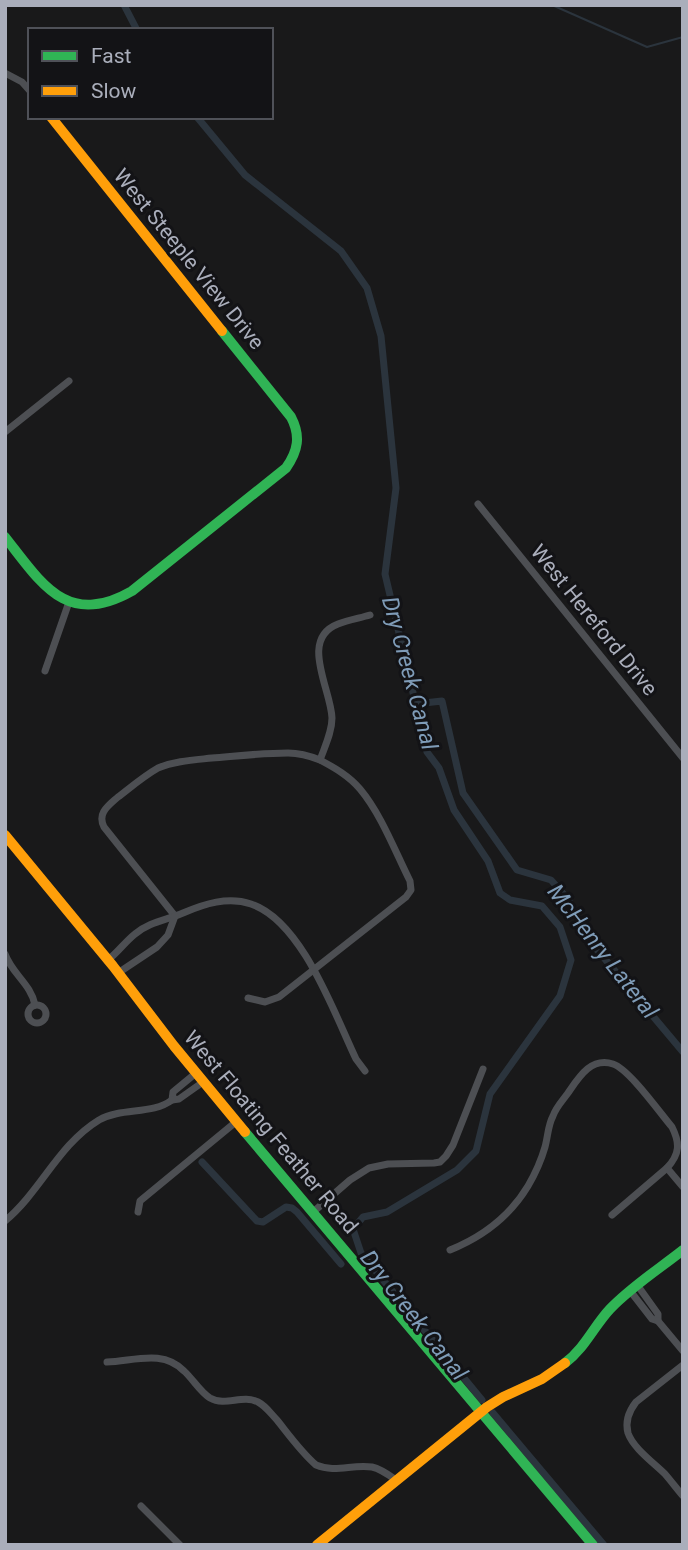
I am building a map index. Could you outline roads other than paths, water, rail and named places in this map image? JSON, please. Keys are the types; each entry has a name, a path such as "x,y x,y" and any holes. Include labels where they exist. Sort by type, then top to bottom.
{"street":[{"path":"5,73 9,73 28,89"},
{"name":"West Steeple View Drive","path":"53,119 291,417 299,436 298,448 286,468 132,591 113,601 97,605 69,603"},
{"path":"5,432 69,381"},
{"name":"West Hereford Drive","path":"478,504 683,758"},
{"path":"5,537 50,591 69,603 45,671"},
{"path":"320,760 329,736 332,715 319,659 321,637 337,624 370,615"},
{"path":"175,916 101,822 106,807 141,779 159,768 177,762 290,753 320,760 337,769 360,788 380,821 410,881 411,890 406,897 279,997 265,1002 248,998"},
{"name":"West Floating Feather Road","path":"5,835 108,960 203,1082 593,1545"},
{"path":"108,960 135,934 156,922 220,901 248,902 267,911 283,924 314,970 356,1059 365,1071"},
{"path":"118,973 157,947 168,935 175,916"},
{"path":"5,954 31,992 35,1005"},
{"path":"450,1250 487,1230 518,1200 537,1169 554,1112 581,1074 589,1066 599,1063 612,1063 626,1072 672,1127 679,1146 667,1168 612,1215"},
{"path":"312,1213 350,1180 369,1168 388,1164 440,1162 453,1145 482,1069"},
{"path":"172,1100 173,1092 196,1073"},
{"path":"5,1221 35,1190 62,1152 91,1126 121,1111 165,1105 179,1099 203,1082"},
{"path":"138,1212 140,1201 237,1121"},
{"path":"667,1168 683,1187"},
{"path":"321,1544 396,1480 501,1397 531,1385 558,1368 583,1347 612,1307 683,1250"},
{"path":"634,1289 658,1314 658,1321 683,1351"},
{"path":"107,1362 157,1357 173,1362 210,1398 228,1402 245,1398 261,1403 316,1465 335,1470 374,1467 396,1480"},
{"path":"683,1365 636,1402 627,1419 627,1431 632,1441 683,1496"},
{"path":"141,1506 180,1545"}],"waterway":[{"name":"Dry Creek Canal","path":"124,5 136,28"},
{"path":"552,5 647,47 683,37"},
{"name":"Dry Creek Canal","path":"199,119 245,175 341,251 367,288 381,336 396,488 385,574 427,752 439,768 454,810 488,861 500,893 510,900 542,906 560,927 571,960 560,996 490,1094 476,1151 457,1170 387,1212 363,1217 353,1229 361,1253 482,1400"},
{"name":"McHenry Lateral","path":"415,704 442,701 463,793 517,870 551,880 568,899 589,940 683,1052"},
{"path":"202,1162 257,1221 263,1222 286,1207 292,1208 341,1264"},
{"name":"Dry Creek Canal","path":"493,1413 604,1545"}]}
